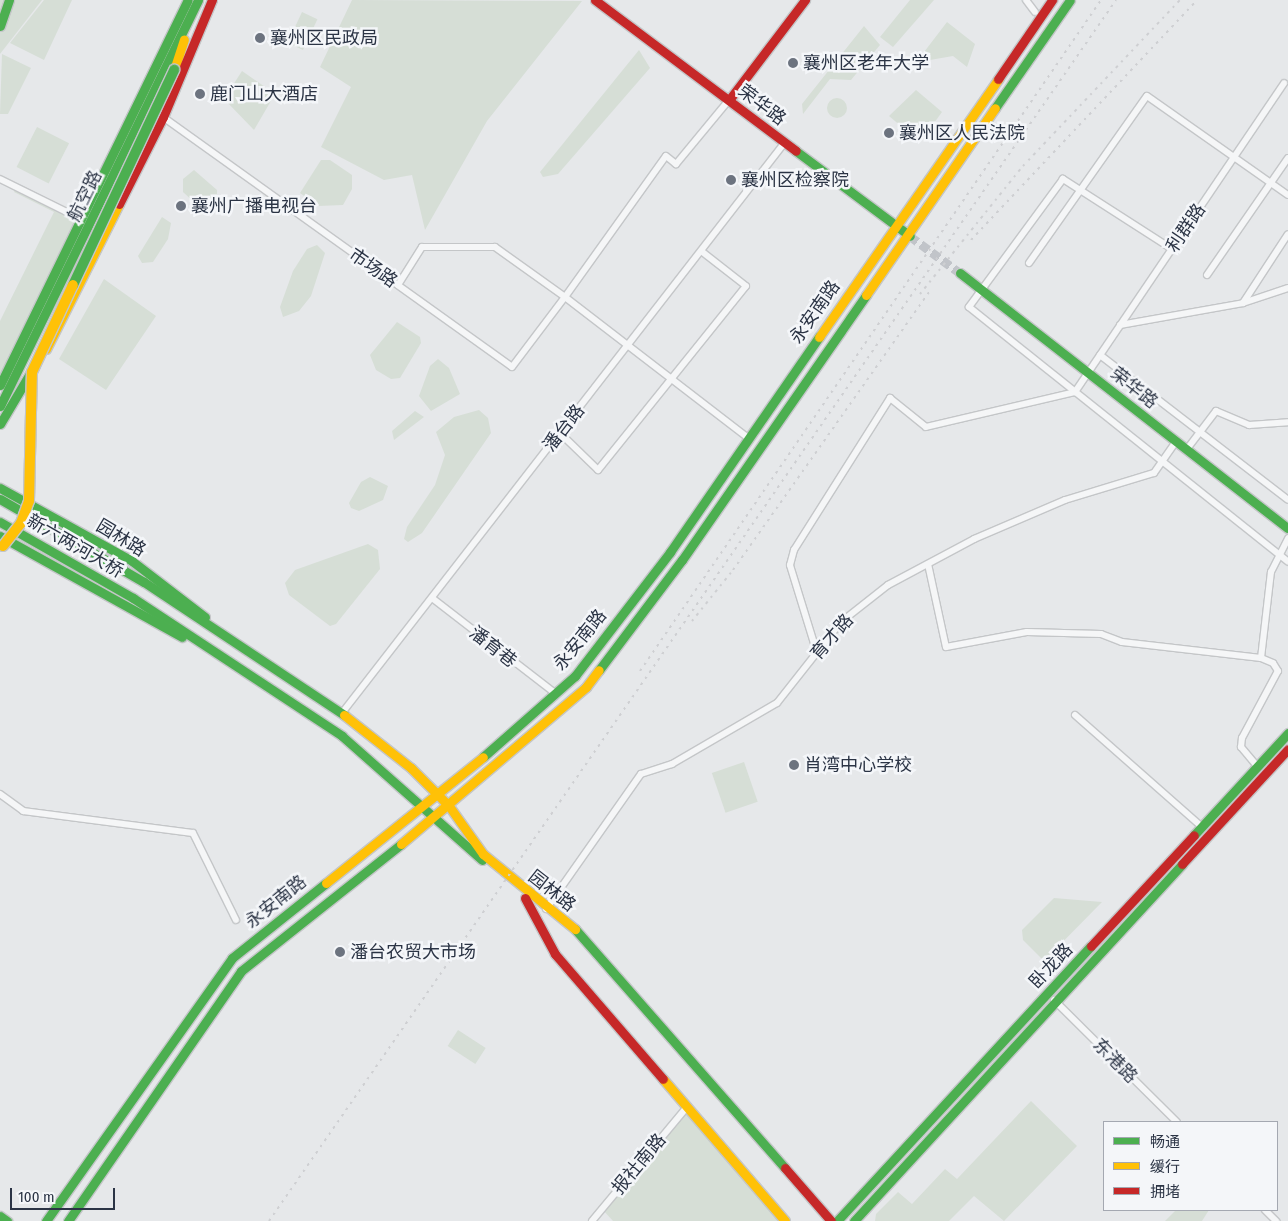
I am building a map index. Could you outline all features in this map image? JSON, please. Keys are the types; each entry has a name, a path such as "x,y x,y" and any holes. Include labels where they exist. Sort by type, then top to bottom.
{"main road":[{"path":"0,26 9,0"},
{"path":"0,424 17,391 60,330 163,118 212,0"},
{"name":"荣华路","path":"595,0 908,235"},
{"path":"729,100 805,0"},
{"name":"永安南路","path":"46,1221 232,958 438,794 556,694 670,552 1052,0"},
{"name":"永安南路","path":"68,1221 241,971 449,806 586,687 682,560 1070,0"},
{"path":"0,548 21,523 30,501 32,372 174,70 193,3"},
{"name":"航空路","path":"0,385 81,219 193,3"},
{"name":"航空路","path":"0,406 193,3"},
{"name":"荣华路","path":"960,272 1288,528"},
{"name":"园林路","path":"0,488 132,561 192,604 215,629"},
{"name":"新六两河大桥","path":"0,500 144,582"},
{"name":"新六两河大桥","path":"0,522 134,598"},
{"name":"园林路","path":"0,536 185,639 203,644"},
{"name":"园林路","path":"144,582 342,713 438,794 449,806 483,854 546,909 588,939 830,1221"},
{"name":"园林路","path":"134,598 342,736 528,900 555,954 785,1221"},
{"name":"卧龙路","path":"837,1221 1288,733"},
{"name":"卧龙路","path":"854,1221 1054,1000 1288,749"},
{"path":"0,1216 7,1221"}],"street":[{"path":"1026,0 1035,12"},
{"name":"利群路","path":"1075,392 1284,83"},
{"path":"1029,263 1147,96 1288,196"},
{"path":"564,297 666,156 676,164 729,100"},
{"name":"市场路","path":"163,118 512,367 564,297"},
{"name":"潘台路","path":"342,713 785,142"},
{"path":"1207,275 1288,158"},
{"path":"0,179 81,219"},
{"path":"1172,250 1063,179 969,307 1288,562"},
{"path":"1243,303 1288,234"},
{"path":"398,285 422,247 495,247 629,344 748,438"},
{"path":"560,433 598,470 746,286 701,251"},
{"path":"1120,326 1243,303 1288,288"},
{"path":"1100,355 1288,500"},
{"path":"817,654 796,588 792,558 890,398 926,427 1075,392"},
{"path":"1187,449 1216,410 1248,425 1288,422"},
{"name":"育才路","path":"546,909 641,774 672,764 748,723 777,703 841,622 888,585 928,564 1065,500 1154,473 1176,441"},
{"path":"1261,658 1271,572 1288,538"},
{"path":"928,564 946,647 1027,632 1101,634 1122,642 1261,658 1272,663 1278,671 1242,738 1241,747 1257,766"},
{"name":"潘育巷","path":"432,598 556,694"},
{"path":"1075,715 1202,827"},
{"path":"0,794 23,811 193,833 236,920"},
{"name":"东港路","path":"1054,1000 1175,1121"},
{"name":"报社南路","path":"592,1221 687,1107"},
{"path":"1266,1211 1276,1221"}],"shaded area":[{"path":"0,0 42,0 0,54"},
{"path":"44,0 72,0 44,60 10,43"},
{"path":"352,0 582,1 487,121 425,230 412,175 384,180 321,147 351,87 320,67"},
{"path":"910,0 934,0 893,47 880,37"},
{"path":"302,12 317,19 303,50 288,43"},
{"path":"947,22 975,44 967,67 953,56 930,60 921,56"},
{"path":"864,26 880,45 851,80 830,79 803,114 802,104"},
{"path":"639,50 650,68 558,174 543,177 540,172"},
{"path":"2,54 31,68 8,114 0,114"},
{"path":"242,71 275,94 254,130 224,99"},
{"path":"916,90 942,112 924,137 908,132 889,116"},
{"path":"833,98 841,98 847,104 847,112 841,118 833,118 827,112 827,104"},
{"path":"37,127 69,143 49,183 17,167"},
{"path":"321,160 330,160 352,175 352,189 343,205 318,206 300,193"},
{"path":"194,170 217,190 217,203 208,215 183,192 183,179"},
{"path":"16,187 81,219 0,385 0,321 54,212 14,192"},
{"path":"162,217 171,223 168,239 153,262 142,263 138,256"},
{"path":"317,245 325,253 311,296 299,311 283,317 280,307 293,271 307,249"},
{"path":"104,279 156,316 106,390 59,359"},
{"path":"397,322 420,337 421,343 400,378 391,379 376,370 370,355"},
{"path":"438,359 449,368 460,394 431,411 419,396 430,366"},
{"path":"479,410 488,418 491,433 422,533 408,542 404,539 407,527 435,485 445,455 436,432 454,417"},
{"path":"415,411 424,417 394,440 392,431"},
{"path":"370,477 388,486 383,500 359,511 351,508 349,503 361,482"},
{"path":"368,544 378,550 380,569 336,624 330,626 289,595 285,583 295,570"},
{"path":"744,762 758,802 726,813 712,773"},
{"path":"1054,898 1102,902 1044,961 1023,940 1022,930"},
{"path":"458,1030 486,1048 475,1064 448,1046"},
{"path":"1031,1101 1077,1146 1004,1221 974,1196 949,1221 875,1221 876,1214 898,1192 912,1204 945,1169 957,1179"},
{"path":"687,1107 785,1221 613,1221 602,1209"},
{"path":"1175,1211 1208,1211 1202,1221 1165,1221"}],"tunnel":[{"path":"910,236 960,273"}],"railway":[{"path":"640,671 1101,0"},
{"path":"269,1221 1116,0"},
{"path":"920,294 1023,166 1180,0"},
{"path":"971,240 1197,0"},
{"path":"692,621 733,570 930,291"}],"traffic: fast":[{"path":"0,26 9,0"},
{"path":"0,385 188,0"},
{"path":"0,406 198,0"},
{"path":"995,108 1070,0"},
{"path":"73,285 174,70"},
{"path":"796,151 910,236"},
{"path":"960,273 1288,528"},
{"path":"599,670 682,560 866,295"},
{"path":"483,757 575,676 670,552 819,337"},
{"path":"0,424 35,365"},
{"path":"0,488 132,561 205,617"},
{"path":"0,499 144,582 344,715"},
{"path":"0,522 133,598 342,736 482,860"},
{"path":"0,536 182,637"},
{"path":"1194,835 1288,733"},
{"path":"68,1221 241,971 401,844"},
{"path":"854,1221 1182,864"},
{"path":"46,1221 232,958 326,883"},
{"path":"575,929 785,1168"},
{"path":"837,1221 1091,946"},
{"path":"0,1216 7,1221"}],"traffic: slow":[{"path":"174,70 184,40"},
{"path":"819,337 998,79"},
{"path":"866,295 995,108"},
{"path":"46,349 119,204"},
{"path":"3,546 21,523 29,501 32,372 73,285"},
{"path":"401,844 586,687 599,670"},
{"path":"344,715 411,768 449,806 483,854 575,929"},
{"path":"326,883 483,757"},
{"path":"663,1079 785,1221"}],"traffic: jam":[{"path":"119,204 163,117 212,0"},
{"path":"595,0 796,151"},
{"path":"729,100 805,0"},
{"path":"998,79 1052,0"},
{"path":"1182,864 1288,749"},
{"path":"1091,946 1194,835"},
{"path":"525,898 555,954 663,1079"},
{"path":"785,1168 831,1221"}],"place":[{"name":"襄州区民政局","path":"260,38"},
{"name":"襄州区老年大学","path":"793,63"},
{"name":"鹿门山大酒店","path":"200,94"},
{"name":"襄州区人民法院","path":"889,133"},
{"name":"襄州区检察院","path":"731,180"},
{"name":"襄州广播电视台","path":"181,206"},
{"name":"肖湾中心学校","path":"794,765"},
{"name":"潘台农贸大市场","path":"340,952"}]}
